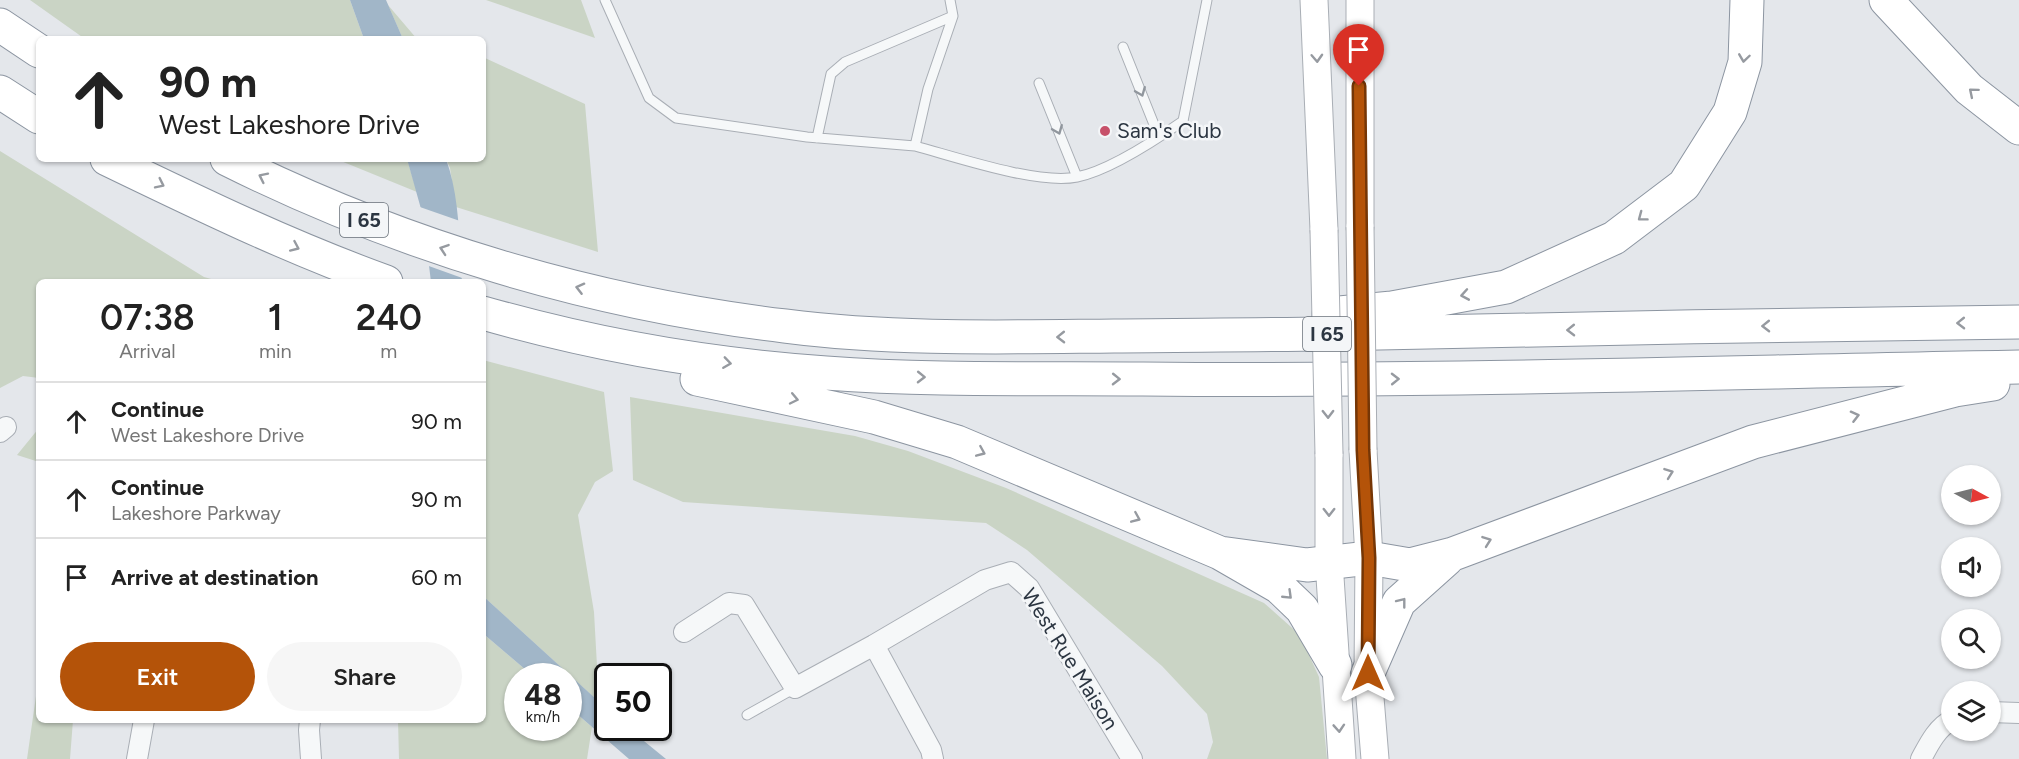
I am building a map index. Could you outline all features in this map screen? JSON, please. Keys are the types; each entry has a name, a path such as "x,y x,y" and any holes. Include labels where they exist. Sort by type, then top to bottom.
{"highway":[{"path":"1111,336 1248,320 1392,308 1506,287 1614,238 1684,185 1730,112 1745,62 1747,0"},
{"path":"1886,0 1969,89 2019,128"},
{"path":"0,25 36,49"},
{"path":"0,92 36,115"},
{"name":"I 65","path":"113,162 323,260 377,279"},
{"name":"I 65","path":"232,162 302,195 373,224 436,246 566,285 703,315 854,333 961,337 1303,335 2019,322"},
{"name":"I 65","path":"486,314 609,344 651,361 894,377 1307,381 2019,367"},
{"path":"651,361 874,417 957,442 1220,553 1279,587 1302,609 1335,665"},
{"path":"1220,553 1307,565 1369,558 1410,565 1453,554 1753,442 1955,390 2019,381"},
{"path":"1368,673 1399,602 1453,554"}],"main road":[{"path":"1314,0 1324,230 1329,562 1342,759"},
{"path":"1360,0 1363,450 1369,558 1368,673 1375,759"}],"street":[{"name":"West Rue Maison","path":"795,688 985,580 1011,573 1029,588 1132,759"},
{"path":"684,632 729,603 744,605 795,688"},
{"path":"874,645 931,750 933,759"},
{"path":"2001,712 2019,713"},
{"path":"137,759 143,723"},
{"path":"310,723 311,759"},
{"path":"1921,759 1928,745 1941,729"}],"lane":[{"path":"605,0 649,98 676,118 817,138 915,146 1011,171 1054,179 1077,177 1099,170 1183,121 1207,0"},
{"path":"915,146 928,89 953,16 950,0"},
{"path":"817,138 831,74 845,62 953,16"},
{"path":"1123,47 1159,137"},
{"path":"1038,83 1077,177"},
{"path":"747,715 795,688"}],"green space":[{"path":"30,0 350,0 363,36 81,36"},
{"path":"486,0 581,0 595,38"},
{"path":"388,5 414,36 402,36"},
{"path":"486,58 585,104 598,252 456,207 447,162 486,162"},
{"path":"0,151 204,277 211,279 36,279 36,378 23,376 0,388"},
{"path":"343,162 408,162 417,192"},
{"path":"486,361 604,392 613,471 595,482 578,515 594,612 597,663 594,663 594,697 582,686 582,663 556,663 486,599"},
{"path":"630,397 855,436 908,451 1006,488 1264,603 1300,635 1319,677 1327,759 1207,759 1213,742 1207,714 1162,666 1027,550 986,523 683,502 633,480"},
{"path":"36,432 36,461 17,455"},
{"path":"486,636 518,663 504,663 504,741 582,741 582,718 592,727 587,759 399,759 398,723 486,723"},
{"path":"36,696 36,723 73,723 70,759 27,759"}],"water":[{"path":"350,0 386,0 402,36 363,36"},
{"path":"408,162 447,162 456,204 462,279 431,279 423,216"},
{"path":"486,599 557,663 518,663 486,636"},
{"path":"582,686 594,697 594,729 582,718"},
{"path":"608,741 644,741 666,759 629,759"}],"pier":[{"path":"417,206 460,221 465,279 426,265"}],"place":[{"name":"Sam's Club","path":"1105,131"}],"route":[{"path":"1359,86 1363,450 1369,558 1368,673"}]}
